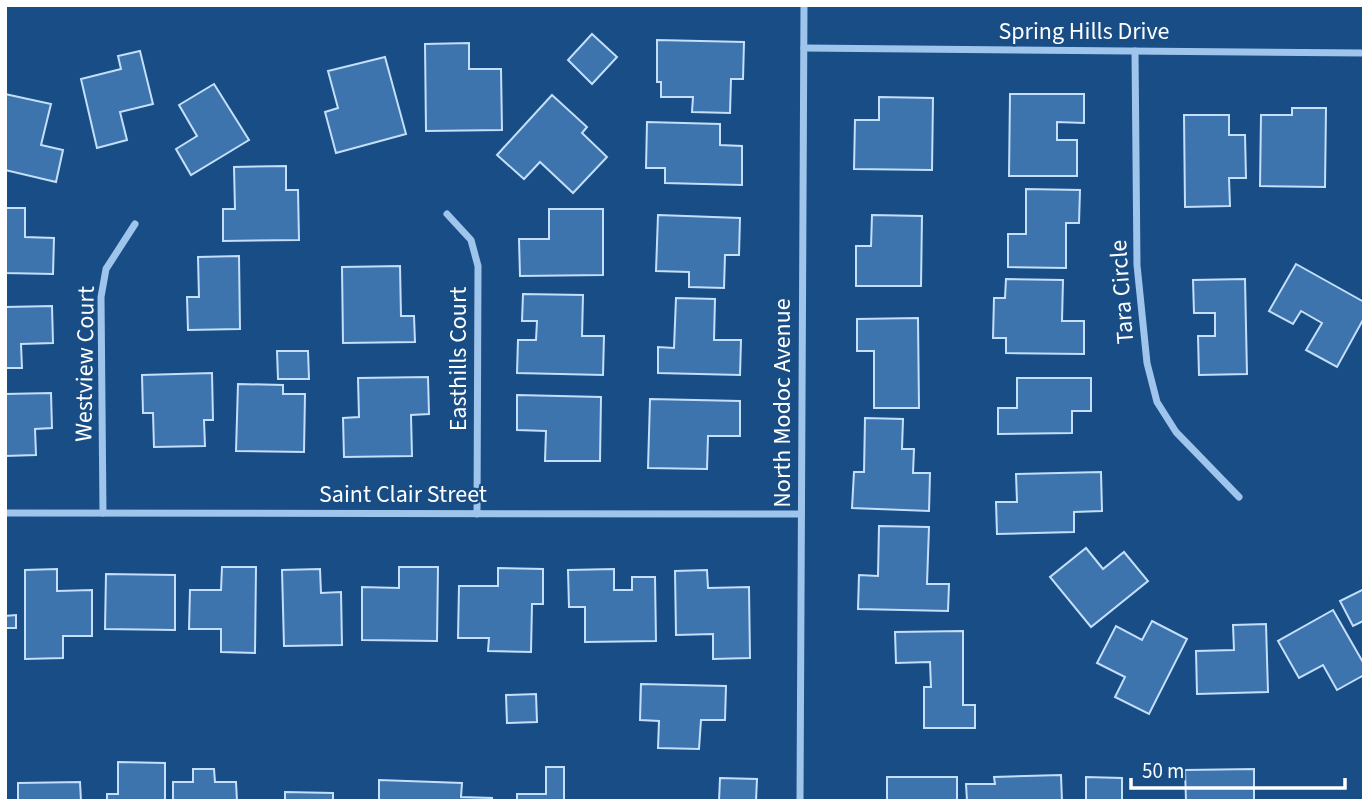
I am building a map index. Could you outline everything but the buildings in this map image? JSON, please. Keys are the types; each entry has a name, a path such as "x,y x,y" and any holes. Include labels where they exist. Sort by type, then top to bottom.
{"street":[{"name":"North Modoc Avenue","path":"800,801 804,5"},
{"name":"Spring Hills Drive","path":"804,48 1364,53"},
{"name":"Tara Circle","path":"1135,51 1137,265 1147,363 1157,402 1176,432 1239,497"},
{"name":"Easthills Court","path":"447,214 471,240 478,266 477,514"},
{"name":"Westview Court","path":"103,513 101,297 106,270 135,224"},
{"name":"Saint Clair Street","path":"5,513 801,514"}]}
